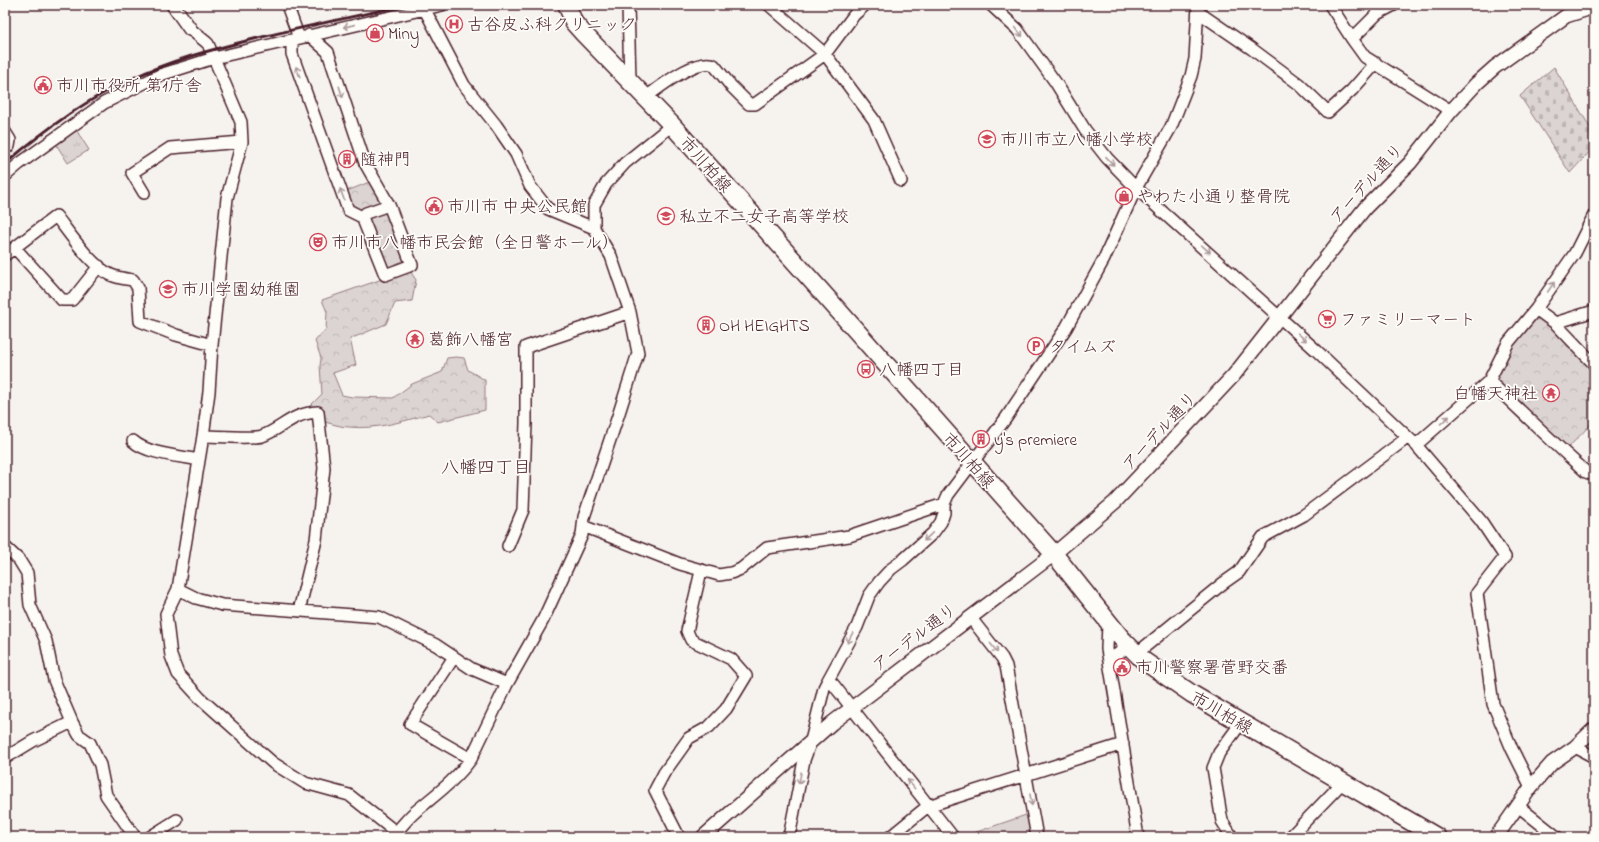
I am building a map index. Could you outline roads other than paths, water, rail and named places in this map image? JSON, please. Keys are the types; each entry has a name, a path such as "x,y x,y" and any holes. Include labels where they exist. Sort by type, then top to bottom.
{"main road":[{"name":"市川柏線","path":"567,5 574,22 582,33 672,125 821,291 1054,554 1108,623 1133,650 1150,666 1192,694 1437,837"}],"street":[{"path":"173,5 190,29 206,42 241,122 242,142 226,198 209,392 203,436 178,589 166,614 171,656 178,674 200,698 273,763 306,783 348,795 399,835 414,813 449,784 471,759 507,684 543,620 582,535 584,517 638,353 630,312 611,256 594,228 594,205 606,184 625,163 672,125"},
{"path":"287,5 300,38 328,52 365,163 389,205 412,265 385,275 362,217 348,210 292,54 300,38"},
{"path":"5,176 19,164 104,103 160,75 214,58 442,5"},
{"path":"628,5 631,51 630,81"},
{"path":"769,5 825,54 874,120 901,181"},
{"path":"646,97 692,67 710,63 714,65 731,86 749,104 755,104 825,54 854,16 865,5"},
{"path":"991,5 1017,29 1056,83 1085,130 1107,158 1136,188 1280,317 1416,445 1481,521 1505,557 1477,593 1493,704 1512,749 1531,787"},
{"path":"1330,5 1365,57 1451,111"},
{"path":"1352,39 1377,14 1394,5"},
{"name":"アーデル通り","path":"703,837 811,741 851,708 1054,554 1098,518 1137,481 1234,375 1365,208 1410,163 1451,111 1477,83 1500,63 1566,16 1594,7"},
{"path":"424,8 464,85 496,125 516,154 530,186 548,209 594,228"},
{"path":"789,837 800,777 811,741 824,688 856,627 869,596 887,573 933,533 941,522 944,513 944,504 1006,418 1066,328 1104,259 1136,188 1171,127 1192,76 1195,59 1198,8"},
{"path":"1198,8 1299,84 1328,112 1352,90 1376,63"},
{"path":"5,132 10,140 9,146"},
{"path":"144,193 132,173 170,148 242,142"},
{"path":"362,217 366,213 389,205"},
{"path":"1416,445 1489,381 1508,343 1536,309 1575,253 1594,215"},
{"path":"5,255 56,216 90,258 99,266 113,276 133,280 138,288 140,321 176,335 212,345"},
{"path":"15,248 62,300 72,300 99,266"},
{"path":"1536,309 1555,323 1594,364"},
{"path":"1555,323 1594,311"},
{"path":"508,546 523,510 526,423 526,347 630,312"},
{"path":"1489,381 1586,472 1594,475"},
{"path":"203,436 261,437 294,417 310,412 318,412 324,468 316,540 299,611"},
{"path":"1108,660 1133,650 1239,572 1263,537 1304,515 1407,438"},
{"path":"133,441 138,446 165,454 199,460"},
{"path":"583,526 701,571 719,575 731,574 741,569 767,548 849,536 917,514 937,505 944,504"},
{"path":"5,547 19,560 27,573 30,605 46,641 54,680 72,722 79,735 90,743 100,765 106,795 134,837"},
{"path":"679,837 655,790 664,773 689,738 709,727 726,709 746,676 731,659 691,640 687,631 701,571"},
{"path":"178,589 196,598 222,605 379,617 436,645 472,669 507,684"},
{"path":"970,617 1002,658 1006,666 1037,837"},
{"path":"1108,623 1108,660 1138,837"},
{"path":"454,657 410,724 471,759"},
{"path":"827,682 833,684 952,837"},
{"path":"5,758 33,741 72,722"},
{"path":"1232,837 1222,821 1213,768 1219,752 1241,723"},
{"path":"1496,837 1531,787 1552,763 1575,747 1594,729"},
{"path":"890,837 928,806 1123,744"},
{"path":"1575,747 1594,757"},
{"path":"1290,837 1343,782"},
{"path":"1518,806 1557,837"},
{"path":"150,837 177,820"}],"railway":[{"path":"5,164 49,128 81,106 114,87 146,72 209,51 258,38 406,5"}],"place":[{"name":"古谷皮ふ科クリニック","path":"454,24"},
{"name":"Miny","path":"375,33"},
{"name":"市川市役所 第1庁舎","path":"43,85"},
{"name":"市川市立八幡小学校","path":"987,139"},
{"name":"随神門","path":"347,159"},
{"name":"やわた小通り整骨院","path":"1124,196"},
{"name":"市川市 中央公民館","path":"434,206"},
{"name":"私立不二女子高等学校","path":"666,216"},
{"name":"市川市八幡市民会館（全日警ホール）","path":"318,242"},
{"name":"市川学園幼稚園","path":"168,289"},
{"name":"ファミリーマート","path":"1327,319"},
{"name":"OH HEIGHTS","path":"706,325"},
{"name":"葛飾八幡宮","path":"415,339"},
{"name":"タイムズ","path":"1036,346"},
{"name":"八幡四丁目","path":"866,369"},
{"name":"白幡天神社","path":"1551,393"},
{"name":"y's premiere","path":"981,439"},
{"name":"市川警察署菅野交番","path":"1122,667"}],"district":[{"name":"八幡四丁目","path":"486,467"}]}
